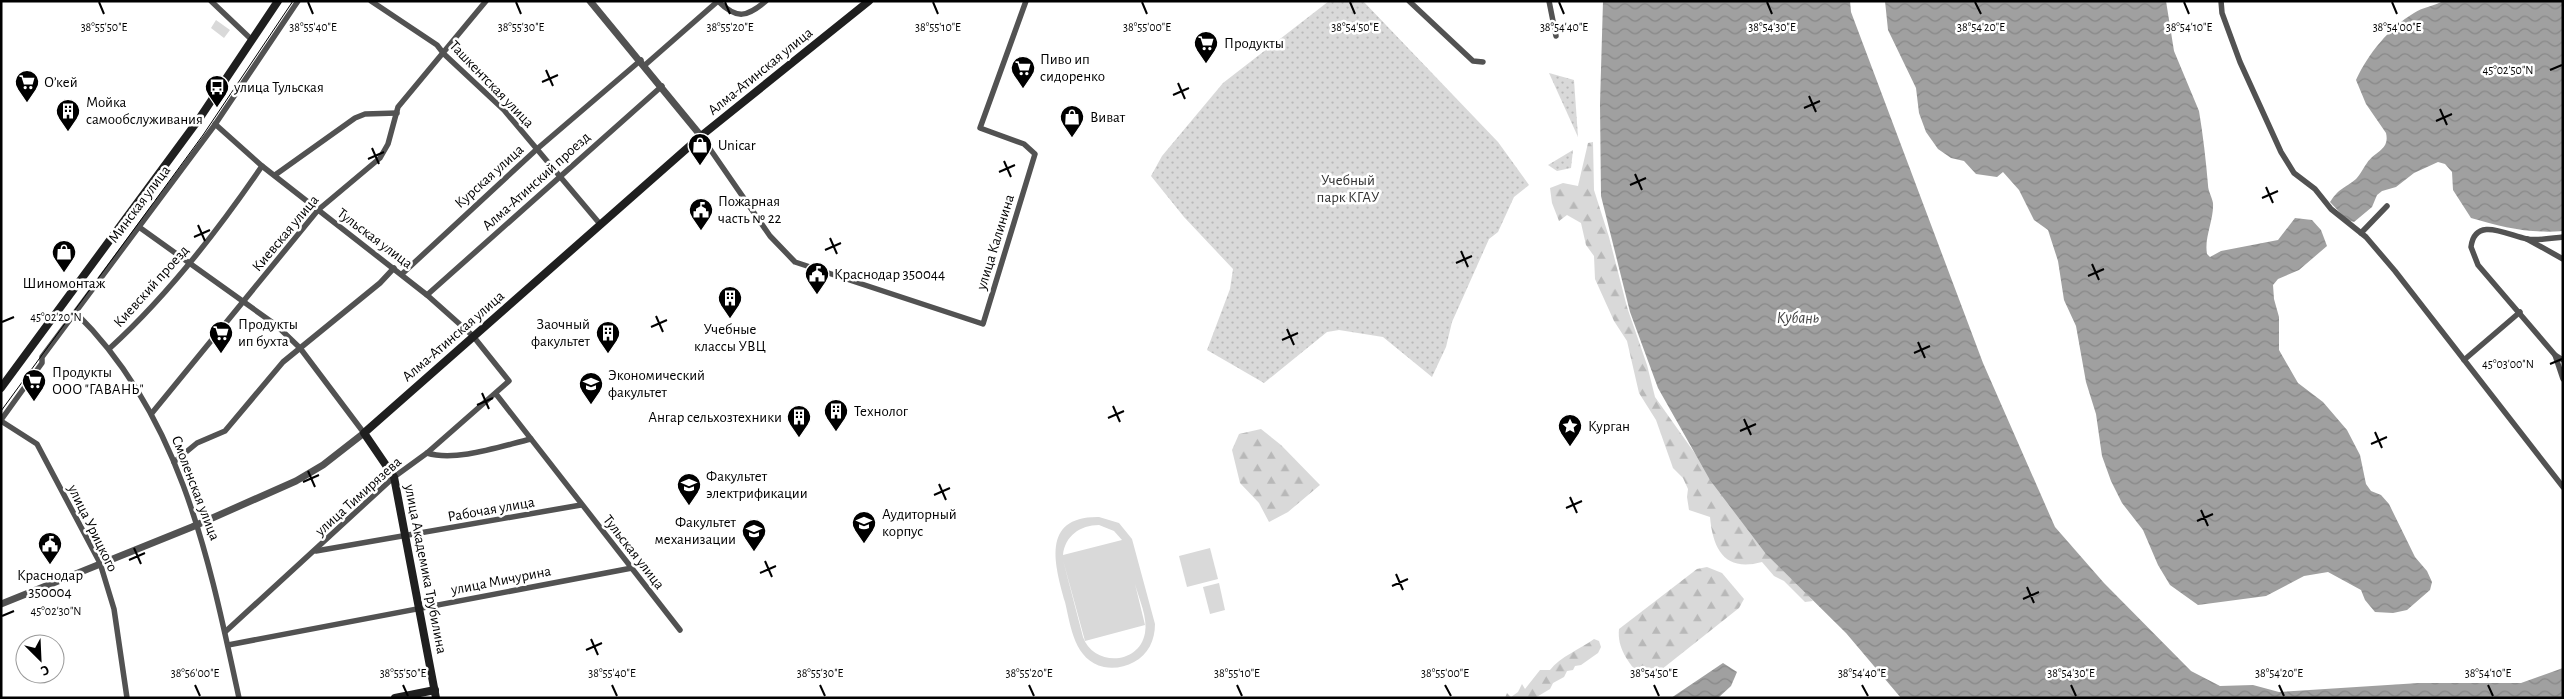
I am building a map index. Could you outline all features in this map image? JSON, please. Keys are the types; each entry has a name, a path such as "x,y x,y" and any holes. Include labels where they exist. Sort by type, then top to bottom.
{"main road":[{"name":"Минская улица","path":"1,388 194,126 278,1"},
{"name":"Алма-Атинская улица","path":"364,433 701,136 869,1"},
{"name":"улица Академика Трубилина","path":"364,433 394,477 407,536 435,694"},
{"path":"395,698 435,694"}],"street":[{"path":"211,1 252,40"},
{"name":"Минская улица","path":"1,421 42,364 42,357 216,124 298,1"},
{"name":"Ташкентская улица","path":"371,1 437,45 444,54 504,110 600,224"},
{"name":"Киевская улица","path":"152,412 318,210 380,158 388,144 396,113 410,91 444,54 486,1"},
{"path":"590,1 662,86 701,136"},
{"path":"718,1 728,10 740,15 753,12 766,1"},
{"name":"Курская улица","path":"402,274 537,149 718,1"},
{"name":"улица Калинина","path":"701,136 770,236 794,262 983,324 1035,154 1024,144 980,128 1026,1"},
{"path":"1409,1 1473,61 1483,62"},
{"path":"1549,1 1556,36"},
{"path":"2222,1 2222,13 2240,62 2281,152 2296,176 2315,189 2331,209 2360,233 2395,271 2563,487"},
{"name":"Алма-Атинский проезд","path":"427,295 662,86"},
{"path":"275,175 355,118 365,114 396,113"},
{"name":"Тульская улица","path":"216,124 262,166 427,295 473,336 510,382"},
{"name":"Киевский проезд","path":"110,348 130,331 229,215 262,166"},
{"path":"2360,233 2387,206"},
{"name":"улица Академика Трубилина","path":"139,227 190,261 276,325 300,348 364,433"},
{"path":"2563,259 2528,239 2498,229 2486,229 2476,234 2470,247 2478,265 2555,355 2563,360"},
{"path":"2528,239 2563,237"},
{"path":"174,462 197,443 225,431 283,362 380,283 394,268"},
{"path":"2464,360 2520,312"},
{"name":"Смоленская улица","path":"76,313 110,348 152,412 174,462 209,559 240,698"},
{"path":"2555,355 2563,379"},
{"name":"улица Тимирязева","path":"225,632 316,551 394,477 427,453 510,382"},
{"name":"Тульская улица","path":"496,394 680,630"},
{"name":"улица Урицкого","path":"1,421 37,444 100,563 114,609 127,698"},
{"name":"Алма-Атинская улица","path":"1,604 198,525 312,473 364,433"},
{"path":"427,453 438,456 452,456 531,439"},
{"name":"Рабочая улица","path":"316,551 581,505"},
{"name":"улица Мичурина","path":"228,645 632,568"}],"green space":[{"name":"Учебный парк КГАУ","path":"1329,1 1363,1 1498,142 1529,185 1514,197 1498,232 1489,239 1452,322 1446,347 1432,377 1383,337 1339,330 1327,332 1264,383 1207,350 1230,289 1233,269 1184,217 1151,176 1162,156 1223,83"},
{"path":"216,20 230,30 224,38 211,28"},
{"path":"1549,73 1574,80 1578,137"},
{"path":"1593,142 1594,190 1655,397 1754,532 1813,601 1805,602 1784,581 1774,576 1762,562 1739,564 1724,556 1714,540 1710,517 1689,510 1688,489 1683,478 1673,468 1656,420 1639,393 1627,341 1614,321 1595,279 1594,256 1586,245 1581,223 1567,215 1559,221 1552,203 1550,188 1563,183 1578,186 1588,143"},
{"path":"1573,150 1571,168 1557,171 1548,165"},
{"path":"1261,429 1281,445 1320,485 1288,512 1269,522 1259,503 1240,483 1232,450 1239,434"},
{"path":"1099,517 1119,523 1132,539 1155,624 1154,636 1147,651 1139,659 1127,665 1108,668 1094,663 1080,650 1072,632 1058,573 1056,546 1060,534 1067,525 1080,519","holes":["1099,525 1114,531 1122,540 1063,555 1064,548 1070,537 1080,529","1063,560 1085,640 1083,637","1135,584 1143,608 1146,627 1141,644 1134,652 1116,658 1105,657 1088,647 1085,641 1145,625"]},
{"path":"1210,548 1218,579 1187,587 1179,556"},
{"path":"1707,567 1722,573 1744,599 1739,608 1652,677 1640,676 1622,649 1619,629 1697,569"},
{"path":"1219,583 1225,610 1210,614 1203,587"},
{"path":"1594,639 1599,641 1601,647 1598,653 1581,665 1575,666 1573,670 1567,671 1564,677 1553,683 1550,689 1535,698 1505,698 1507,693 1511,697 1518,692 1522,684 1525,689 1540,670 1550,670 1565,657"}],"water":[{"name":"Кубань","path":"1603,1 1850,1 1851,12 1983,363 2055,527 2104,583 2191,671 2220,686 2253,685 2279,692 2419,683 2521,683 2563,668 2563,698 1901,698 1846,633 1766,554 1710,480 1658,388 1630,312 1601,196 1600,104"},
{"path":"1885,1 2166,1 2174,51 2199,111 2208,187 2213,203 2206,248 2207,254 2210,257 2221,251 2278,240 2295,218 2312,220 2321,230 2327,246 2299,270 2278,279 2273,285 2274,299 2279,317 2279,350 2298,383 2323,402 2347,430 2360,455 2366,484 2371,491 2381,495 2389,504 2415,557 2427,571 2432,582 2430,590 2407,610 2393,613 2375,612 2365,600 2361,590 2328,572 2304,576 2266,596 2198,605 2170,585 2158,565 2143,530 2122,503 2111,481 2102,456 2096,414 2086,382 2076,326 2064,300 2058,261 2048,230 2034,220 2019,190 2003,172 1997,177 1976,174 1964,161 1951,158 1938,149 1926,132 1919,113 1916,88 1888,30"},
{"path":"2443,1 2563,1 2563,231 2539,232 2516,229 2471,218 2453,190 2452,172 2445,164 2438,162 2414,173 2396,187 2382,191 2377,195 2372,207 2354,222 2347,220 2330,202 2339,191 2356,179 2370,159 2384,147 2387,139 2386,133 2366,104 2356,80 2361,70 2380,42 2396,26 2417,11"},
{"path":"1723,663 1737,672 1731,686 1718,698 1671,698"}],"tram line":[{"path":"1,411 203,135 293,1"}],"place":[{"name":"Продукты","path":"1206,64"},
{"name":"Пиво ип сидоренко","path":"1023,89"},
{"name":"О’кей","path":"27,103"},
{"name":"улица Тульская","path":"217,108"},
{"name":"Мойка самообслуживания","path":"68,132"},
{"name":"Виват","path":"1072,138"},
{"name":"Unicar","path":"700,166"},
{"name":"Пожарная часть № 22","path":"701,231"},
{"name":"Шиномонтаж","path":"64,273"},
{"name":"Краснодар 350044","path":"817,295"},
{"name":"Учебные классы УВЦ","path":"730,319"},
{"name":"Продукты ип бухта","path":"221,354"},
{"name":"Заочный факультет","path":"608,354"},
{"name":"Продукты ООО \"ГАВАНЬ\"","path":"34,402"},
{"name":"Экономический факультет","path":"591,405"},
{"name":"Технолог","path":"836,432"},
{"name":"Ангар сельхозтехники","path":"799,438"},
{"name":"Курган","path":"1570,447"},
{"name":"Факультет электрификации","path":"689,506"},
{"name":"Аудиторный корпус","path":"864,544"},
{"name":"Факультет механизации","path":"754,552"},
{"name":"Краснодар 350004","path":"50,565"}]}
